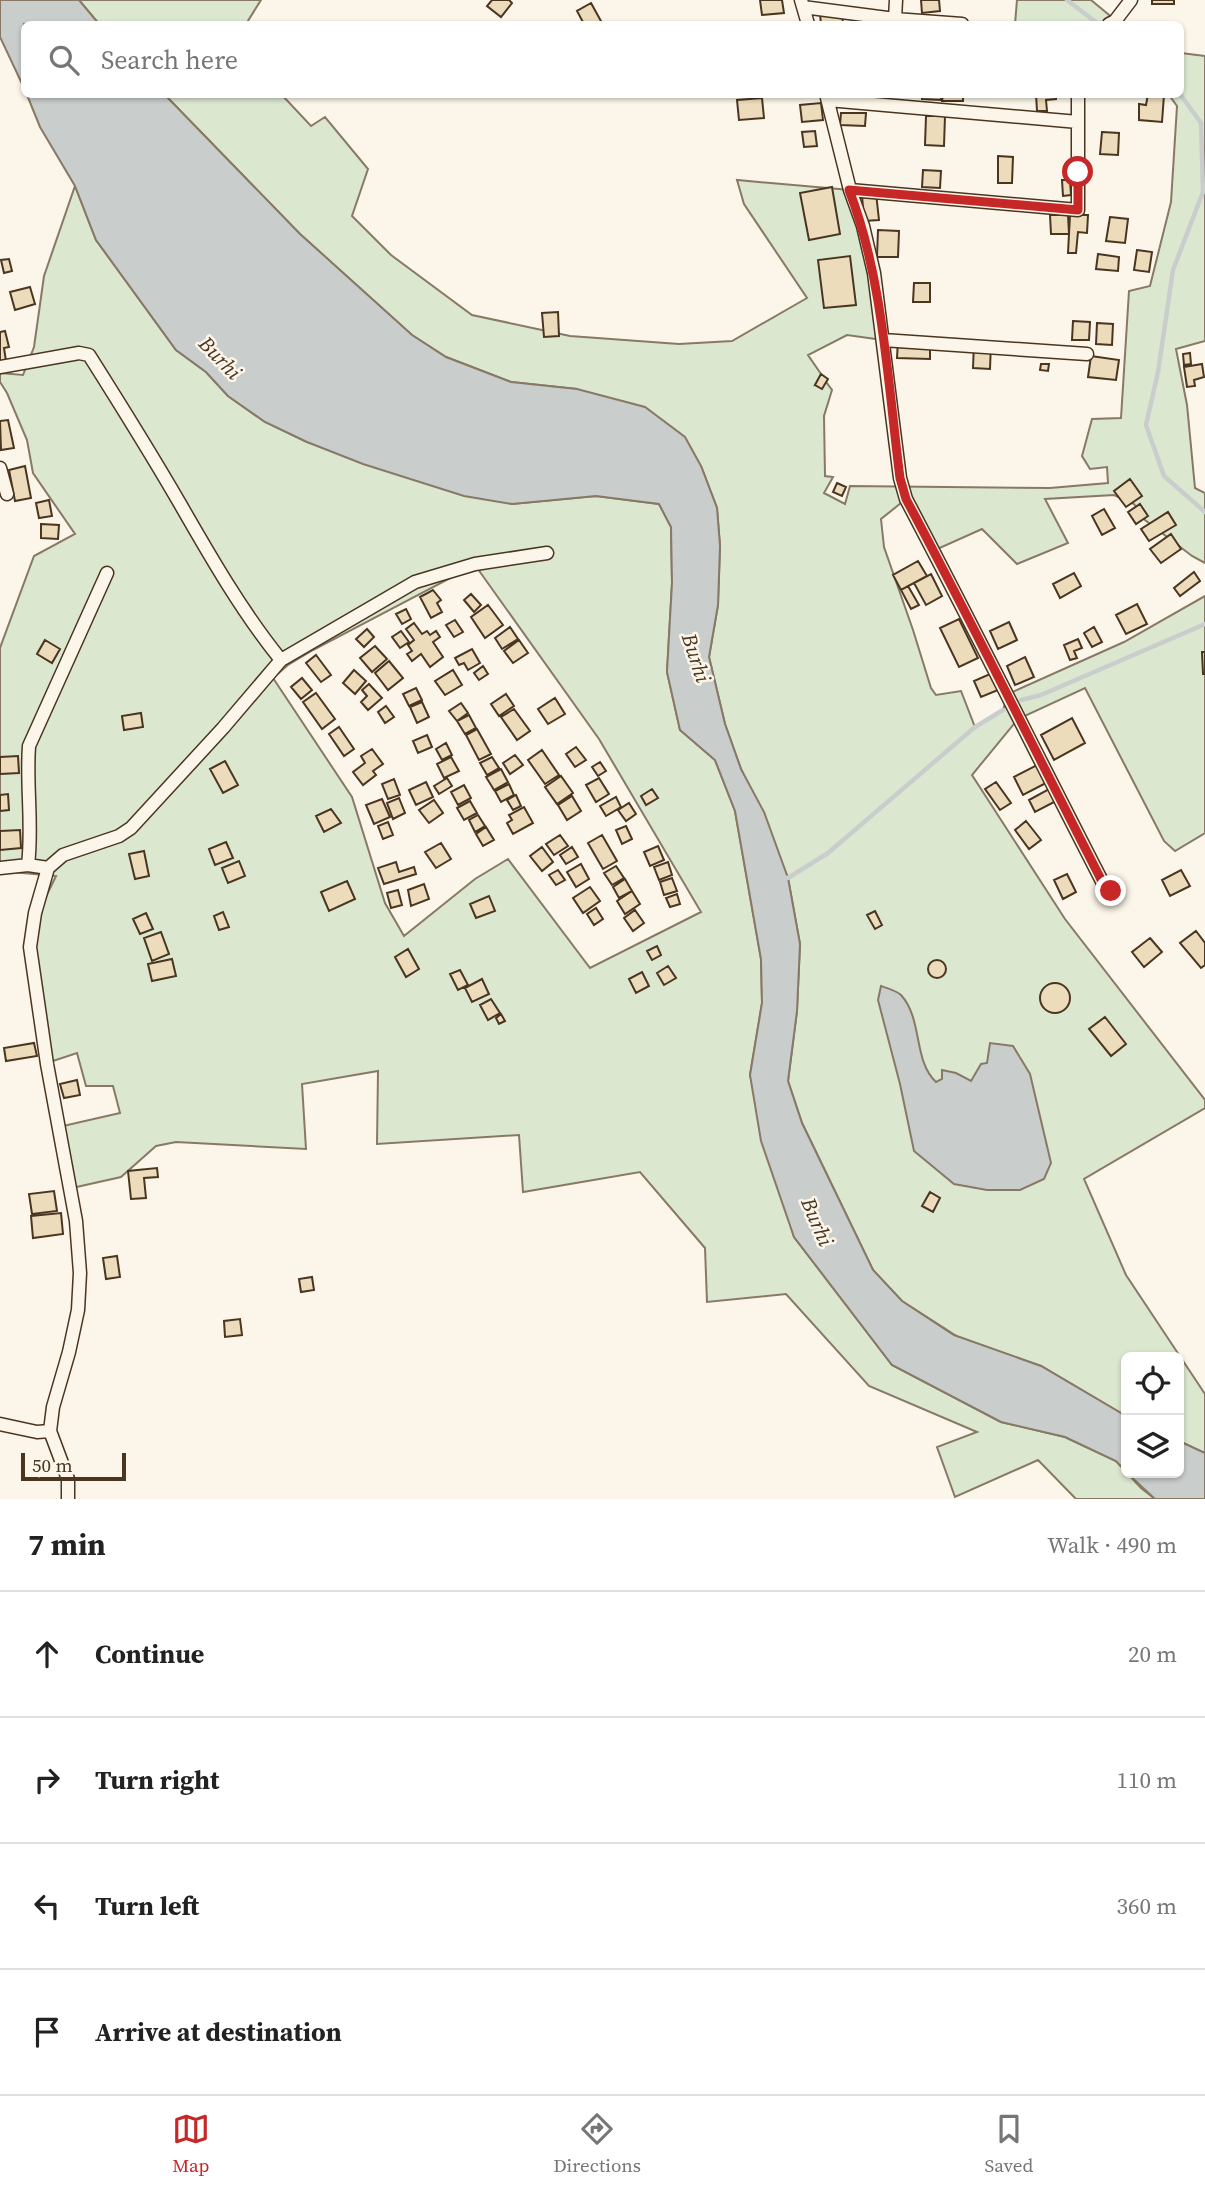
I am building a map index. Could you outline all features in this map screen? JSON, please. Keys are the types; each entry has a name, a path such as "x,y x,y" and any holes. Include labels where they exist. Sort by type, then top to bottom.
{"street":[{"path":"895,19 896,0"},
{"path":"1115,21 1131,0"},
{"path":"807,21 802,4 922,21"},
{"path":"827,98 849,190 867,244 883,340 900,478 906,499 983,644 1018,719 1106,889 1111,891"},
{"path":"837,98 1078,122"},
{"path":"849,190 1078,210 1077,98"},
{"path":"883,340 1087,354"},
{"path":"0,367 79,353 89,355 209,554 266,642 281,660"},
{"path":"0,468 7,494"},
{"path":"68,1499 68,1479 50,1431 53,1407 78,1310 80,1273 76,1221 47,1064 30,947 35,913 48,868 63,855 119,836 131,828 281,660 415,582 475,564 547,553"},
{"path":"28,865 32,837 27,769 29,746 107,573"},
{"path":"0,868 28,865 48,868"},
{"path":"0,1424 37,1432 50,1431"}],"green space":[{"path":"79,0 261,0 248,21 96,21"},
{"path":"1017,0 1091,0 1116,21 1015,21"},
{"path":"1184,53 1205,56 1205,341 1176,349 1187,405 1195,488 1205,493 1205,563 1145,520 1134,504 1114,495 1045,499 1068,543 1017,564 982,529 933,551 906,499 881,519 884,547 931,688 936,695 961,691 975,727 1003,710 1008,694 1124,642 1205,596 1205,833 1175,851 1164,841 1085,688 1018,719 972,775 1065,919 1205,1100 1205,1108 1084,1179 1126,1275 1177,1352 1121,1352 1121,1413 1041,1366 958,1337 902,1301 873,1270 802,1123 788,1081 797,1011 800,944 788,878 741,769 725,724 709,657 718,605 720,546 717,508 701,466 577,389 511,382 446,357 412,335 300,234 168,98 285,98 311,126 325,117 368,169 352,216 391,255 472,315 570,336 679,344 732,341 807,298 744,204 737,180 850,190 883,340 847,335 808,355 821,374 815,385 826,382 832,390 824,416 825,476 833,477 824,493 845,504 850,486 1050,488 1108,483 1107,467 1090,469 1082,456 1092,419 1121,418 1129,291 1150,286 1171,202 1177,106 1171,98 1184,98"},
{"path":"75,186 96,240 176,350 206,372 228,396 265,422 307,442 512,504 596,496 659,504 671,527 672,583 667,672 680,730 715,760 735,811 761,959 762,1003 750,1075 794,1237 892,1365 1001,1422 1065,1437 1116,1461 1121,1466 1121,1478 1132,1478 1155,1499 1076,1499 1038,1460 955,1497 937,1447 977,1432 869,1386 786,1294 707,1302 705,1248 640,1172 523,1192 519,1135 377,1144 378,1071 302,1084 306,1149 176,1142 156,1146 121,1177 72,1188 63,1126 120,1113 113,1086 86,1086 77,1053 50,1062 33,965 37,915 56,876 0,871 0,648 34,556 75,534 33,473 27,440 0,382 0,373 23,375 34,347 44,276","holes":["475,565 599,739 701,912 590,968 508,859 475,879 404,936 385,903 352,797 273,678 313,650"]},
{"path":"1184,1362 1205,1394 1205,1453 1184,1443"}],"water":[{"path":"0,0 79,0 96,21 21,21 21,82 0,37"},
{"name":"Burhi","path":"28,98 168,98 300,234 412,335 446,357 511,382 577,389 645,407 685,437 701,466 717,508 720,546 718,605 709,657 725,724 741,769 764,812 788,878 800,944 797,1011 788,1081 802,1123 873,1270 902,1301 954,1335 1041,1366 1121,1413 1121,1466 1116,1461 1065,1437 1001,1422 892,1365 794,1237 761,1141 750,1075 762,1003 761,959 735,811 715,760 680,730 667,672 672,583 671,527 659,504 596,496 512,504 464,496 363,464 265,422 228,396 206,372 176,350 96,240 75,186 40,127"},
{"path":"881,986 899,994 908,1005 924,1063 936,1082 942,1079 942,1070 956,1073 971,1081 981,1064 987,1063 990,1043 1013,1046 1030,1074 1051,1163 1044,1179 1020,1190 987,1190 954,1184 914,1151 878,1000"},
{"path":"1184,1443 1205,1453 1205,1499 1155,1499 1132,1478 1184,1478"}],"building":[{"path":"492,0 509,0 512,3 501,17 487,6"},
{"path":"760,0 782,0 784,13 762,15"},
{"path":"921,0 939,0 940,11 922,13"},
{"path":"1152,0 1174,0 1174,4 1152,4"},
{"path":"591,3 601,21 582,21 577,11"},
{"path":"842,12 843,21 821,21 820,14"},
{"path":"762,98 764,118 739,120 737,100"},
{"path":"942,98 963,98 963,101 942,101"},
{"path":"1036,98 1056,98 1046,100 1047,111 1037,111"},
{"path":"1147,98 1164,98 1162,122 1139,120 1139,104 1146,105"},
{"path":"821,103 823,120 802,122 800,105"},
{"path":"841,113 866,113 865,126 840,125"},
{"path":"926,116 945,116 944,146 925,145"},
{"path":"815,131 817,146 804,147 802,132"},
{"path":"1102,132 1119,133 1118,155 1100,154"},
{"path":"998,156 1013,157 1012,183 998,183"},
{"path":"923,170 941,171 940,188 922,187"},
{"path":"1062,180 1070,180 1071,195 1063,196"},
{"path":"832,187 840,234 809,240 800,193"},
{"path":"876,193 879,220 864,221 862,195"},
{"path":"1050,215 1068,215 1069,234 1051,234"},
{"path":"1070,215 1088,215 1087,233 1078,232 1076,253 1068,253"},
{"path":"1110,217 1128,219 1125,243 1106,241"},
{"path":"878,230 899,231 898,257 877,257"},
{"path":"1137,250 1152,252 1149,272 1134,270"},
{"path":"1098,254 1119,257 1118,271 1096,269"},
{"path":"850,256 856,305 824,308 818,260"},
{"path":"9,259 12,271 4,273 1,260"},
{"path":"914,283 930,283 930,302 913,302"},
{"path":"30,287 35,304 15,310 10,292"},
{"path":"558,312 559,336 544,337 542,313"},
{"path":"1073,321 1090,322 1089,340 1072,340"},
{"path":"1097,323 1113,324 1112,345 1096,344"},
{"path":"5,331 9,347 4,348 6,361 0,362 0,332"},
{"path":"898,340 930,341 930,359 897,358"},
{"path":"974,343 991,343 990,369 973,368"},
{"path":"1190,353 1191,364 1184,365 1183,354"},
{"path":"1091,356 1119,360 1116,380 1088,377"},
{"path":"1041,364 1049,364 1048,371 1040,370"},
{"path":"1202,364 1204,377 1194,380 1195,386 1187,387 1184,367"},
{"path":"821,374 828,379 822,389 815,385"},
{"path":"8,420 14,448 1,450 0,421"},
{"path":"25,466 31,498 15,501 9,470"},
{"path":"1130,479 1142,496 1126,507 1114,491"},
{"path":"837,483 846,487 842,496 833,492"},
{"path":"49,500 52,516 39,518 36,503"},
{"path":"1140,504 1148,516 1136,524 1128,512"},
{"path":"1104,509 1115,528 1102,535 1092,516"},
{"path":"1168,512 1176,525 1149,541 1141,529"},
{"path":"41,524 59,525 58,539 41,538"},
{"path":"1171,534 1181,549 1161,563 1150,549"},
{"path":"918,561 927,576 901,590 893,575"},
{"path":"1194,572 1200,581 1180,596 1174,588"},
{"path":"1074,573 1081,586 1060,598 1053,584"},
{"path":"931,574 942,596 926,605 914,583"},
{"path":"908,586 919,605 911,609 901,590"},
{"path":"433,590 441,600 437,603 442,612 431,618 420,597"},
{"path":"471,594 481,605 474,612 464,600"},
{"path":"1137,604 1147,624 1126,634 1116,615"},
{"path":"488,605 503,625 485,638 471,617"},
{"path":"406,609 411,619 402,624 396,614"},
{"path":"959,619 978,658 959,667 940,628"},
{"path":"455,620 463,632 454,637 446,625"},
{"path":"1009,622 1017,640 998,649 990,631"},
{"path":"414,623 422,634 427,631 430,635 436,631 440,637 433,642 443,657 430,667 421,654 412,661 407,654 412,651 408,645 414,640 406,629"},
{"path":"510,627 518,639 502,649 495,638"},
{"path":"1094,627 1102,642 1092,647 1084,633"},
{"path":"367,629 374,637 364,647 356,639"},
{"path":"401,631 409,642 400,648 392,637"},
{"path":"1078,639 1082,648 1074,651 1077,658 1070,660 1064,645"},
{"path":"45,640 60,649 52,663 37,654"},
{"path":"519,640 528,653 513,663 504,651"},
{"path":"375,646 387,659 372,672 360,658"},
{"path":"472,649 480,663 468,670 464,663 459,665 455,658"},
{"path":"1202,652 1205,652 1205,674 1203,674"},
{"path":"316,655 331,675 321,682 306,663"},
{"path":"1025,657 1034,677 1015,685 1007,666"},
{"path":"389,661 403,678 388,690 375,673"},
{"path":"483,666 488,674 479,680 474,673"},
{"path":"354,670 366,681 355,694 343,683"},
{"path":"453,670 462,685 445,695 435,681"},
{"path":"990,674 998,690 981,697 974,681"},
{"path":"302,678 312,690 301,699 291,687"},
{"path":"369,684 382,698 368,710 361,702 367,696 362,690"},
{"path":"416,688 422,700 409,706 403,694"},
{"path":"316,693 335,719 322,729 303,702"},
{"path":"506,694 514,706 499,716 491,704"},
{"path":"555,698 565,714 548,724 538,709"},
{"path":"422,702 429,717 417,723 410,707"},
{"path":"461,703 468,713 457,721 449,711"},
{"path":"386,706 394,717 385,723 378,712"},
{"path":"514,709 530,731 517,740 501,717"},
{"path":"141,713 143,727 124,730 122,716"},
{"path":"469,715 476,728 465,734 457,721"},
{"path":"1072,718 1085,743 1054,760 1041,735"},
{"path":"339,727 354,749 344,756 329,734"},
{"path":"477,729 491,754 479,760 466,735"},
{"path":"427,735 432,747 418,753 413,741"},
{"path":"446,743 452,755 442,760 436,749"},
{"path":"576,747 586,760 575,767 566,754"},
{"path":"372,749 383,764 373,771 376,775 363,785 353,772 365,763 361,756"},
{"path":"542,750 559,775 545,784 528,760"},
{"path":"515,755 523,765 510,774 503,763"},
{"path":"18,756 19,773 0,774 0,757"},
{"path":"451,757 459,771 444,778 437,764"},
{"path":"492,757 499,768 487,775 480,763"},
{"path":"225,761 238,785 223,793 210,769"},
{"path":"600,762 606,771 598,776 592,767"},
{"path":"1037,765 1046,783 1023,795 1014,777"},
{"path":"501,769 508,782 494,790 486,777"},
{"path":"561,776 573,793 557,804 545,787"},
{"path":"447,778 452,786 439,794 434,786"},
{"path":"599,778 609,794 596,802 586,785"},
{"path":"394,779 400,795 388,799 382,784"},
{"path":"426,782 433,797 416,805 409,790"},
{"path":"996,782 1011,803 1000,810 985,789"},
{"path":"509,784 514,795 501,802 495,791"},
{"path":"464,785 471,798 458,805 451,792"},
{"path":"652,789 658,798 646,805 641,796"},
{"path":"1049,789 1056,801 1035,812 1029,800"},
{"path":"8,794 9,810 0,811 0,795"},
{"path":"516,795 521,806 513,810 507,800"},
{"path":"572,796 581,811 567,820 558,805"},
{"path":"616,797 621,807 606,816 600,806"},
{"path":"399,798 405,813 393,819 387,803"},
{"path":"382,799 390,817 374,824 366,805"},
{"path":"434,800 443,813 429,823 419,810"},
{"path":"470,801 477,813 464,820 457,808"},
{"path":"629,803 636,814 626,821 618,810"},
{"path":"524,807 533,823 513,834 507,823 512,820 509,815"},
{"path":"331,809 341,823 324,832 316,816"},
{"path":"478,815 485,826 475,832 469,820"},
{"path":"1026,821 1041,840 1029,849 1015,830"},
{"path":"388,822 393,835 383,839 378,826"},
{"path":"626,826 632,839 622,844 616,830"},
{"path":"486,827 494,840 483,846 476,834"},
{"path":"20,830 21,848 0,850 0,831"},
{"path":"560,835 568,846 554,855 546,844"},
{"path":"602,835 617,861 603,869 588,843"},
{"path":"226,842 233,858 215,865 209,849"},
{"path":"441,843 451,859 436,868 425,852"},
{"path":"658,846 664,860 650,866 644,852"},
{"path":"542,847 553,862 542,871 530,856"},
{"path":"572,847 578,857 566,864 560,855"},
{"path":"144,851 149,876 135,879 129,854"},
{"path":"239,861 245,876 228,883 222,868"},
{"path":"396,862 399,872 414,867 416,874 384,884 378,868"},
{"path":"668,862 672,875 659,880 654,867"},
{"path":"581,864 589,879 576,887 567,872"},
{"path":"616,866 624,878 612,885 604,873"},
{"path":"558,870 565,880 556,885 549,875"},
{"path":"1181,870 1190,886 1170,896 1162,880"},
{"path":"1067,874 1076,892 1063,899 1054,880"},
{"path":"672,878 677,891 664,895 660,882"},
{"path":"625,879 632,891 619,898 613,887"},
{"path":"347,881 355,899 329,911 321,892"},
{"path":"424,884 429,899 411,906 408,890"},
{"path":"590,887 600,901 583,913 573,898"},
{"path":"398,890 402,905 391,908 387,893"},
{"path":"632,891 640,904 625,914 617,901"},
{"path":"677,894 680,904 670,907 666,898"},
{"path":"489,896 495,911 476,918 470,904"},
{"path":"596,908 603,919 594,925 587,914"},
{"path":"635,910 644,923 633,931 624,918"},
{"path":"875,911 882,925 875,929 867,915"},
{"path":"223,912 229,927 219,930 214,916"},
{"path":"146,913 153,929 140,934 133,919"},
{"path":"1196,931 1205,943 1205,965 1201,968 1180,943"},
{"path":"161,932 169,954 152,961 144,938"},
{"path":"1150,938 1162,952 1144,967 1132,952"},
{"path":"657,946 661,955 652,960 647,951"},
{"path":"408,949 419,969 406,977 395,957"},
{"path":"172,959 176,976 152,981 148,964"},
{"path":"937,960 943,963 946,969 943,975 937,978 931,975 928,969 931,963"},
{"path":"668,966 676,978 664,985 657,973"},
{"path":"460,970 468,985 458,990 450,974"},
{"path":"642,972 649,986 636,993 629,979"},
{"path":"482,979 489,994 472,1002 465,988"},
{"path":"1055,983 1066,987 1070,998 1066,1009 1055,1013 1044,1009 1040,998 1044,987"},
{"path":"491,999 500,1013 488,1020 480,1005"},
{"path":"501,1014 505,1021 499,1024 496,1018"},
{"path":"1105,1017 1126,1044 1111,1056 1089,1029"},
{"path":"34,1043 37,1056 6,1061 4,1048"},
{"path":"77,1080 80,1095 64,1098 60,1084"},
{"path":"157,1168 158,1177 144,1178 146,1198 131,1199 128,1171"},
{"path":"54,1191 57,1211 32,1214 29,1194"},
{"path":"930,1192 940,1198 933,1212 922,1206"},
{"path":"61,1213 63,1234 33,1238 31,1216"},
{"path":"117,1256 120,1277 106,1279 103,1258"},
{"path":"312,1277 314,1290 301,1292 299,1279"},
{"path":"240,1319 242,1335 225,1337 224,1321"}],"waterway":[{"path":"1067,0 1094,21"},
{"path":"1183,98 1201,123 1203,192 1173,270 1158,372 1146,425 1164,476 1205,512"},
{"path":"1021,700 1041,695 1205,624"},
{"path":"782,878 788,878 828,853 975,727 1003,710"}],"route":[{"path":"1078,172 1078,210 849,190 863,226 873,273 900,478 906,499 983,644 1018,719 1106,889 1111,891"}]}
